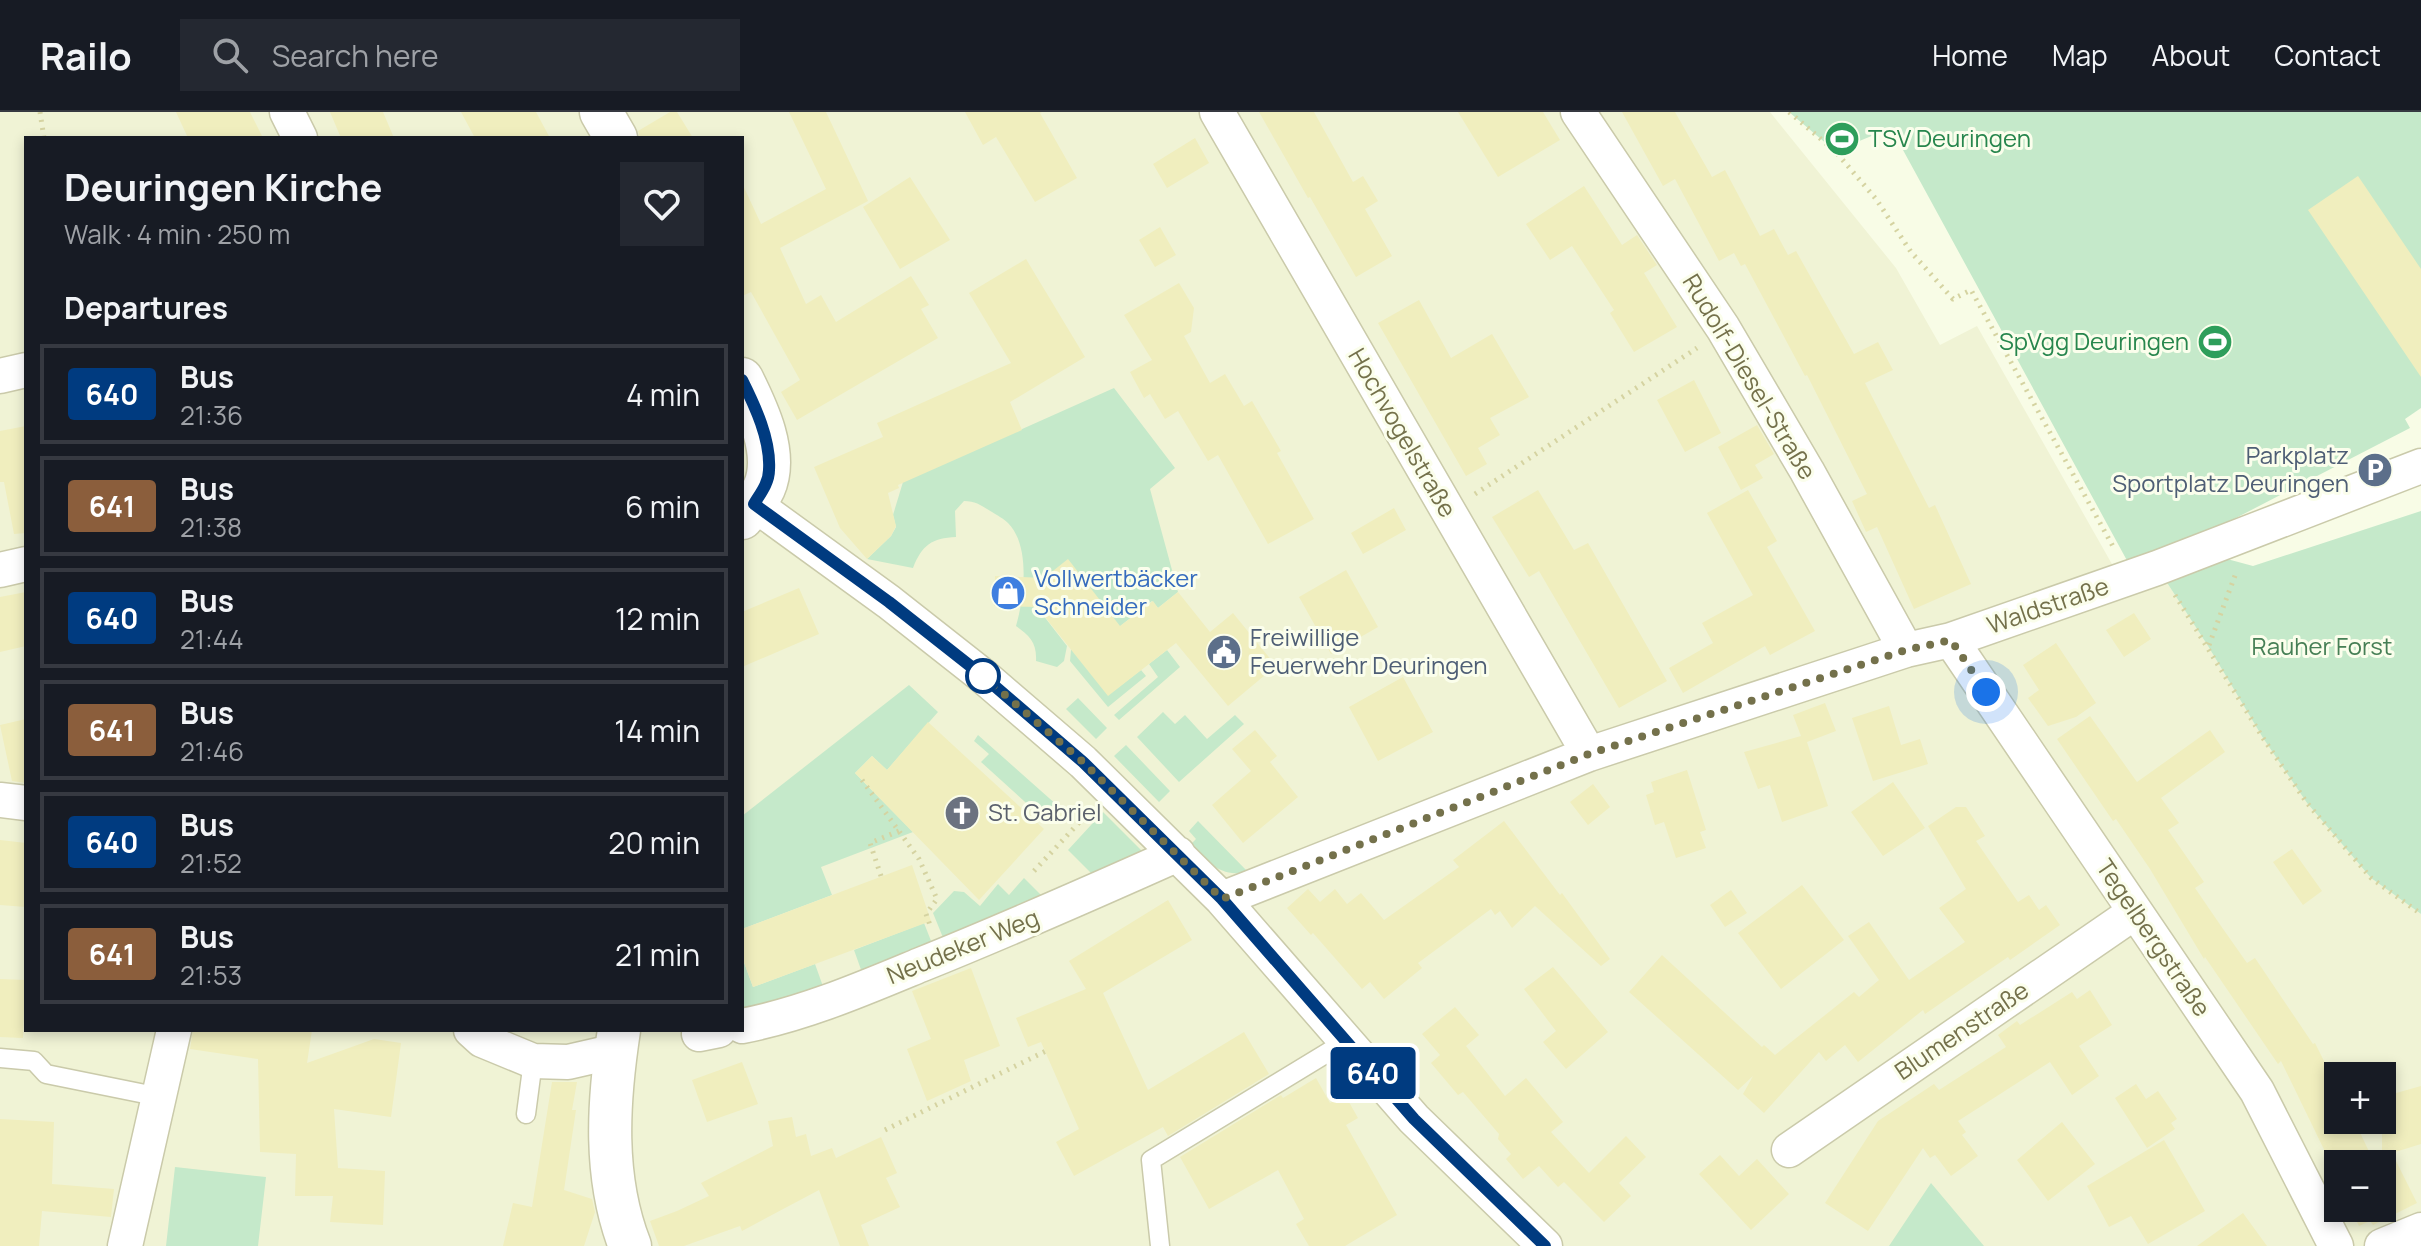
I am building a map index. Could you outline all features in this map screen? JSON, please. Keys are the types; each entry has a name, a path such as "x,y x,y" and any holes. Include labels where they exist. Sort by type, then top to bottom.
{"street":[{"path":"287,112 299,136"},
{"path":"601,112 615,136"},
{"name":"Hochvogelstraße","path":"1217,112 1589,754"},
{"name":"Rudolf-Diesel-Straße","path":"1578,112 1723,328 1906,650"},
{"path":"0,376 24,370"},
{"path":"748,392 767,446 770,472 764,489 748,511 889,602 983,676 1083,762 1222,899 1414,1119 1545,1246"},
{"name":"Waldstraße","path":"1222,899 1589,754 1906,650 1951,640 2143,572 2421,466"},
{"path":"0,570 24,564"},
{"name":"Tegelbergstraße","path":"1951,640 2257,1091 2336,1246"},
{"path":"0,800 24,803"},
{"name":"Neudeker Weg","path":"744,1026 775,1019 841,997 1178,854"},
{"name":"Blumenstraße","path":"1789,1150 2135,912"},
{"path":"125,1246 174,1032"},
{"path":"473,1032 482,1040 533,1061 568,1062 618,1040 608,1150 614,1190 630,1246"},
{"path":"2382,1246 2421,1230"}],"lane":[{"path":"1160,1246 1151,1160 1345,1042"},
{"path":"0,1058 34,1061 46,1074 160,1097"},
{"path":"526,1114 533,1061"}],"path":[{"path":"40,112 44,136"},
{"path":"1789,112 1835,151 1876,199 1911,252 1953,299 1971,290 2143,572 2208,646 2263,738 2307,803 2371,878 2421,914"},
{"path":"1448,512 1723,328"},
{"path":"2208,646 2239,565 2239,536"},
{"path":"862,780 919,859 937,899 926,914 941,957"},
{"path":"1034,871 1111,789"},
{"path":"881,876 870,843 899,831"},
{"path":"885,1130 1046,1051"}],"shaded area":[{"path":"0,112 1770,112 1896,268 1940,345 1977,326 2121,580 2162,575 2307,803 2371,878 2421,914 2421,1246 0,1246"}],"green space":[{"name":"SpVgg Deuringen","path":"1789,112 2421,112 2421,408 2405,419 2410,428 2232,520 2235,527 2130,566 1891,128 1835,151"},
{"path":"1114,388 1175,468 1150,489 1178,592 1158,608 1152,601 1104,639 1026,593 1067,646 1064,661 1057,667 1036,661 1032,640 1016,626 1024,573 1020,545 1008,523 982,506 964,501 955,511 956,537 929,544 913,568 867,559 896,527 893,515 903,482"},
{"name":"Rauher Forst","path":"2421,511 2421,914 2371,878 2307,803 2162,575 2216,556 2253,566"},
{"path":"1076,646 1108,695 1141,670 1146,676 1108,707 1070,661 1071,650"},
{"path":"1167,650 1180,667 1119,720 1114,715 1158,677 1149,664"},
{"path":"909,685 938,712 887,770 872,756 855,773 913,832 821,867 832,895 744,928 744,814"},
{"path":"1078,698 1107,728 1096,739 1066,709"},
{"path":"1163,712 1175,724 1185,715 1207,739 1235,715 1244,724 1179,782 1137,737"},
{"path":"978,735 1058,806 1046,821 981,762 989,754 974,741"},
{"path":"1126,745 1170,791 1159,802 1114,756"},
{"path":"1103,812 1146,855 1097,879 1068,850"},
{"path":"1198,821 1247,871 1223,871 1189,846 1196,839 1189,831"},
{"path":"1024,878 1047,901 946,945 933,913 954,891 964,892 980,906 998,884 1009,895"},
{"path":"924,923 935,951 864,978 854,950"},
{"path":"744,962 753,987 815,964 825,992 744,1014"},
{"path":"175,1167 266,1177 258,1246 166,1246"},
{"path":"1931,1183 1984,1246 1889,1246"}],"building":[{"path":"176,112 250,112 262,136 187,136"},
{"path":"330,112 383,112 393,136 340,136"},
{"path":"461,112 536,112 549,136 474,136"},
{"path":"670,112 677,112 692,136 639,136 638,131"},
{"path":"789,112 826,112 868,201 780,248 806,304 821,295 836,322 911,276 929,305 921,309 938,338 797,420 781,392 800,380 751,292 744,295 744,187 761,224 826,189"},
{"path":"965,112 1042,112 1077,178 1035,202 996,137 983,145"},
{"path":"1259,112 1314,112 1353,182 1363,176 1378,201 1365,209 1392,256 1356,277"},
{"path":"1458,112 1543,112 1560,140 1498,177"},
{"path":"1622,112 1675,112 1712,177 1725,170 1760,236 1774,229 1788,255 1796,251 1854,354 1878,342 1893,370 1865,383 1929,508 1935,505 1971,584 1914,609 1877,527 1866,532 1852,501 1867,494 1807,375 1745,264 1741,266 1734,253 1719,261 1675,179 1663,186"},
{"path":"1195,138 1209,163 1167,188 1153,164"},
{"path":"2358,176 2421,269 2421,377 2308,210"},
{"path":"910,177 950,240 900,269 863,207"},
{"path":"1584,186 1622,245 1637,235 1657,265 1644,273 1677,327 1634,352 1610,313 1614,310 1572,246 1550,260 1526,224"},
{"path":"1160,227 1176,255 1155,267 1139,240"},
{"path":"1026,259 1085,357 1010,402 1022,430 898,485 899,488 888,493 896,526 891,536 867,559 840,528 814,467 883,437 877,423 1011,363 969,293"},
{"path":"1179,283 1194,308 1191,332 1184,336 1210,383 1225,374 1244,406 1252,401 1281,451 1277,453 1314,519 1268,544 1218,455 1208,461 1178,411 1165,419 1150,394 1144,398 1130,372 1152,360 1124,315"},
{"path":"1419,300 1451,358 1492,334 1529,397 1490,418 1500,435 1478,448 1487,464 1466,476 1378,323"},
{"path":"1694,380 1721,433 1685,452 1657,400"},
{"path":"1757,425 1774,454 1755,465 1763,478 1741,490 1718,447"},
{"path":"24,426 24,533 14,534 4,482 0,482 0,431"},
{"path":"1538,490 1574,550 1588,543 1667,681 1619,708 1539,571 1529,577 1492,517"},
{"path":"1748,490 1777,541 1767,547 1815,631 1770,655 1765,646 1683,693 1669,668 1713,643 1702,623 1753,595 1707,513"},
{"path":"1394,508 1406,530 1363,554 1351,533"},
{"path":"1068,559 1120,626 1153,601 1158,608 1178,592 1210,632 1233,613 1276,666 1228,706 1176,643 1108,696 1037,607 994,606 995,576 1044,578"},
{"path":"1346,570 1378,627 1331,654 1299,597"},
{"path":"799,588 819,634 744,666 744,611"},
{"path":"24,592 24,646 0,652 0,597"},
{"path":"2134,613 2151,639 2124,657 2106,630"},
{"path":"2056,643 2096,703 2076,717 2048,726 2028,698 2039,690 2023,665"},
{"path":"1403,677 1433,732 1378,761 1349,707"},
{"path":"1825,703 1836,731 1807,742 1828,806 1782,822 1770,785 1758,789 1744,752 1801,736 1793,715"},
{"path":"1889,706 1901,745 1920,739 1928,764 1873,781 1852,718"},
{"path":"2090,716 2137,782 2210,730 2225,752 2161,798 2179,823 2168,830 2204,882 2195,888 2221,926 2247,963 2255,958 2315,1043 2324,1062 2324,1134 2361,1134 2368,1150 2324,1150 2281,1061 2278,1064 2204,959 2150,869 2057,739"},
{"path":"24,719 24,783 12,781 0,725"},
{"name":"St. Gabriel","path":"928,722 1044,829 979,900 855,773 872,756 887,770"},
{"path":"1255,730 1277,756 1270,762 1298,797 1243,843 1212,805 1251,771 1232,749"},
{"path":"1687,770 1706,830 1700,832 1706,848 1676,858 1664,822 1655,825 1646,795 1654,792 1651,782"},
{"path":"1893,782 1925,828 1883,856 1851,812"},
{"path":"1593,784 1610,807 1588,825 1570,802"},
{"path":"1956,807 1966,807 1985,836 1976,841 2018,902 2029,895 2039,910 2046,905 2060,925 1925,1014 1923,1010 1858,1062 1845,1045 1826,1061 1819,1052 1764,1113 1743,1094 1753,1076 1738,1090 1629,992 1662,955 1762,1047 1764,1045 1775,1055 1854,992 1859,997 1879,980 1848,936 1869,922 1909,980 1965,942 1939,908 1966,889 1928,826"},
{"path":"1504,821 1610,959 1601,966 1535,906 1512,928 1500,911 1495,915 1491,909 1418,963 1422,968 1384,999 1370,982 1362,989 1287,908 1308,889 1320,902 1335,889 1347,904 1361,893 1384,920 1459,867 1453,860"},
{"path":"0,840 24,843 24,907 0,905"},
{"path":"2292,849 2322,891 2303,905 2273,862"},
{"path":"912,865 931,921 753,987 744,962 744,928"},
{"path":"1802,885 1844,940 1781,989 1738,933"},
{"path":"1731,890 1747,913 1725,927 1710,905"},
{"path":"1168,900 1192,940 1103,993 1148,1090 1244,1032 1269,1074 1168,1136 1163,1127 1074,1176 1056,1142 1079,1129 1041,1042 1028,1047 1016,1018 1086,989 1069,961"},
{"path":"1553,967 1608,1032 1566,1069 1543,1042 1556,1031 1524,989"},
{"path":"971,968 1000,1046 964,1060 971,1081 927,1101 907,1049 931,1039 912,991"},
{"path":"0,979 24,980 23,1038 0,1037"},
{"path":"2090,990 2112,1025 2079,1046 2099,1076 2072,1095 2050,1062 1958,1121 1966,1132 1962,1135 1978,1156 1951,1176 1935,1155 1930,1158 1923,1148 1868,1231 1825,1203 1878,1121 1934,1084 1939,1090 2006,1047 1998,1035 2017,1021 2020,1025 2072,992 2077,999"},
{"path":"1455,1007 1479,1035 1466,1046 1505,1096 1526,1078 1563,1122 1551,1132 1589,1173 1626,1136 1646,1157 1619,1183 1631,1196 1604,1222 1564,1182 1558,1187 1539,1166 1523,1179 1506,1159 1511,1154 1498,1139 1499,1134 1463,1092 1458,1095 1431,1063 1440,1055 1422,1034"},
{"path":"193,1032 312,1032 307,1063 374,1039 401,1043 391,1117 334,1109 338,1168 385,1171 383,1225 330,1222 333,1196 295,1196 296,1154 260,1152 258,1059 190,1049"},
{"path":"742,1062 758,1104 707,1122 692,1080"},
{"path":"1316,1078 1330,1103 1345,1095 1358,1118 1346,1125 1397,1215 1345,1246 1309,1246 1296,1224 1304,1219 1278,1170 1209,1209 1180,1157 1281,1095 1283,1098"},
{"path":"552,1082 577,1082 564,1190 592,1199 595,1212 584,1246 503,1246 513,1203 532,1207"},
{"path":"2136,1084 2146,1099 2158,1091 2177,1119 2171,1123 2175,1129 2147,1148 2115,1098"},
{"path":"2421,1086 2421,1144 2396,1152 2382,1150 2382,1134 2396,1134 2396,1093"},
{"path":"792,1117 796,1137 806,1134 811,1156 832,1148 836,1158 881,1137 897,1173 886,1178 900,1207 861,1225 869,1246 840,1246 819,1190 742,1231 740,1226 684,1246 659,1246 650,1221 709,1196 701,1183 773,1146 768,1121"},
{"path":"0,1119 54,1122 52,1184 114,1189 111,1217 42,1211 39,1246 0,1246"},
{"path":"2062,1122 2095,1164 2048,1201 2017,1160"},
{"path":"2164,1140 2205,1211 2148,1244 2131,1216 2109,1227 2087,1186"},
{"path":"1720,1155 1739,1176 1757,1159 1789,1194 1751,1230 1699,1174"},
{"path":"2396,1161 2417,1203 2396,1214"},
{"path":"2243,1213 2267,1246 2197,1246"}],"bus line":[{"name":"640","path":"744,384 761,425 770,472 754,504 889,602 983,676 1083,762 1222,899 1414,1119 1545,1246"}],"place":[{"name":"TSV Deuringen","path":"1842,139"},
{"name":"SpVgg Deuringen","path":"2215,342"},
{"name":"Parkplatz Sportplatz Deuringen","path":"2375,470"},
{"name":"Vollwertbäcker Schneider","path":"1008,593"},
{"name":"Freiwillige Feuerwehr Deuringen","path":"1224,652"},
{"name":"St. Gabriel","path":"962,813"}],"route":[{"path":"983,676 1083,762 1222,899 1589,754 1906,650 1951,640 1986,692"}]}
